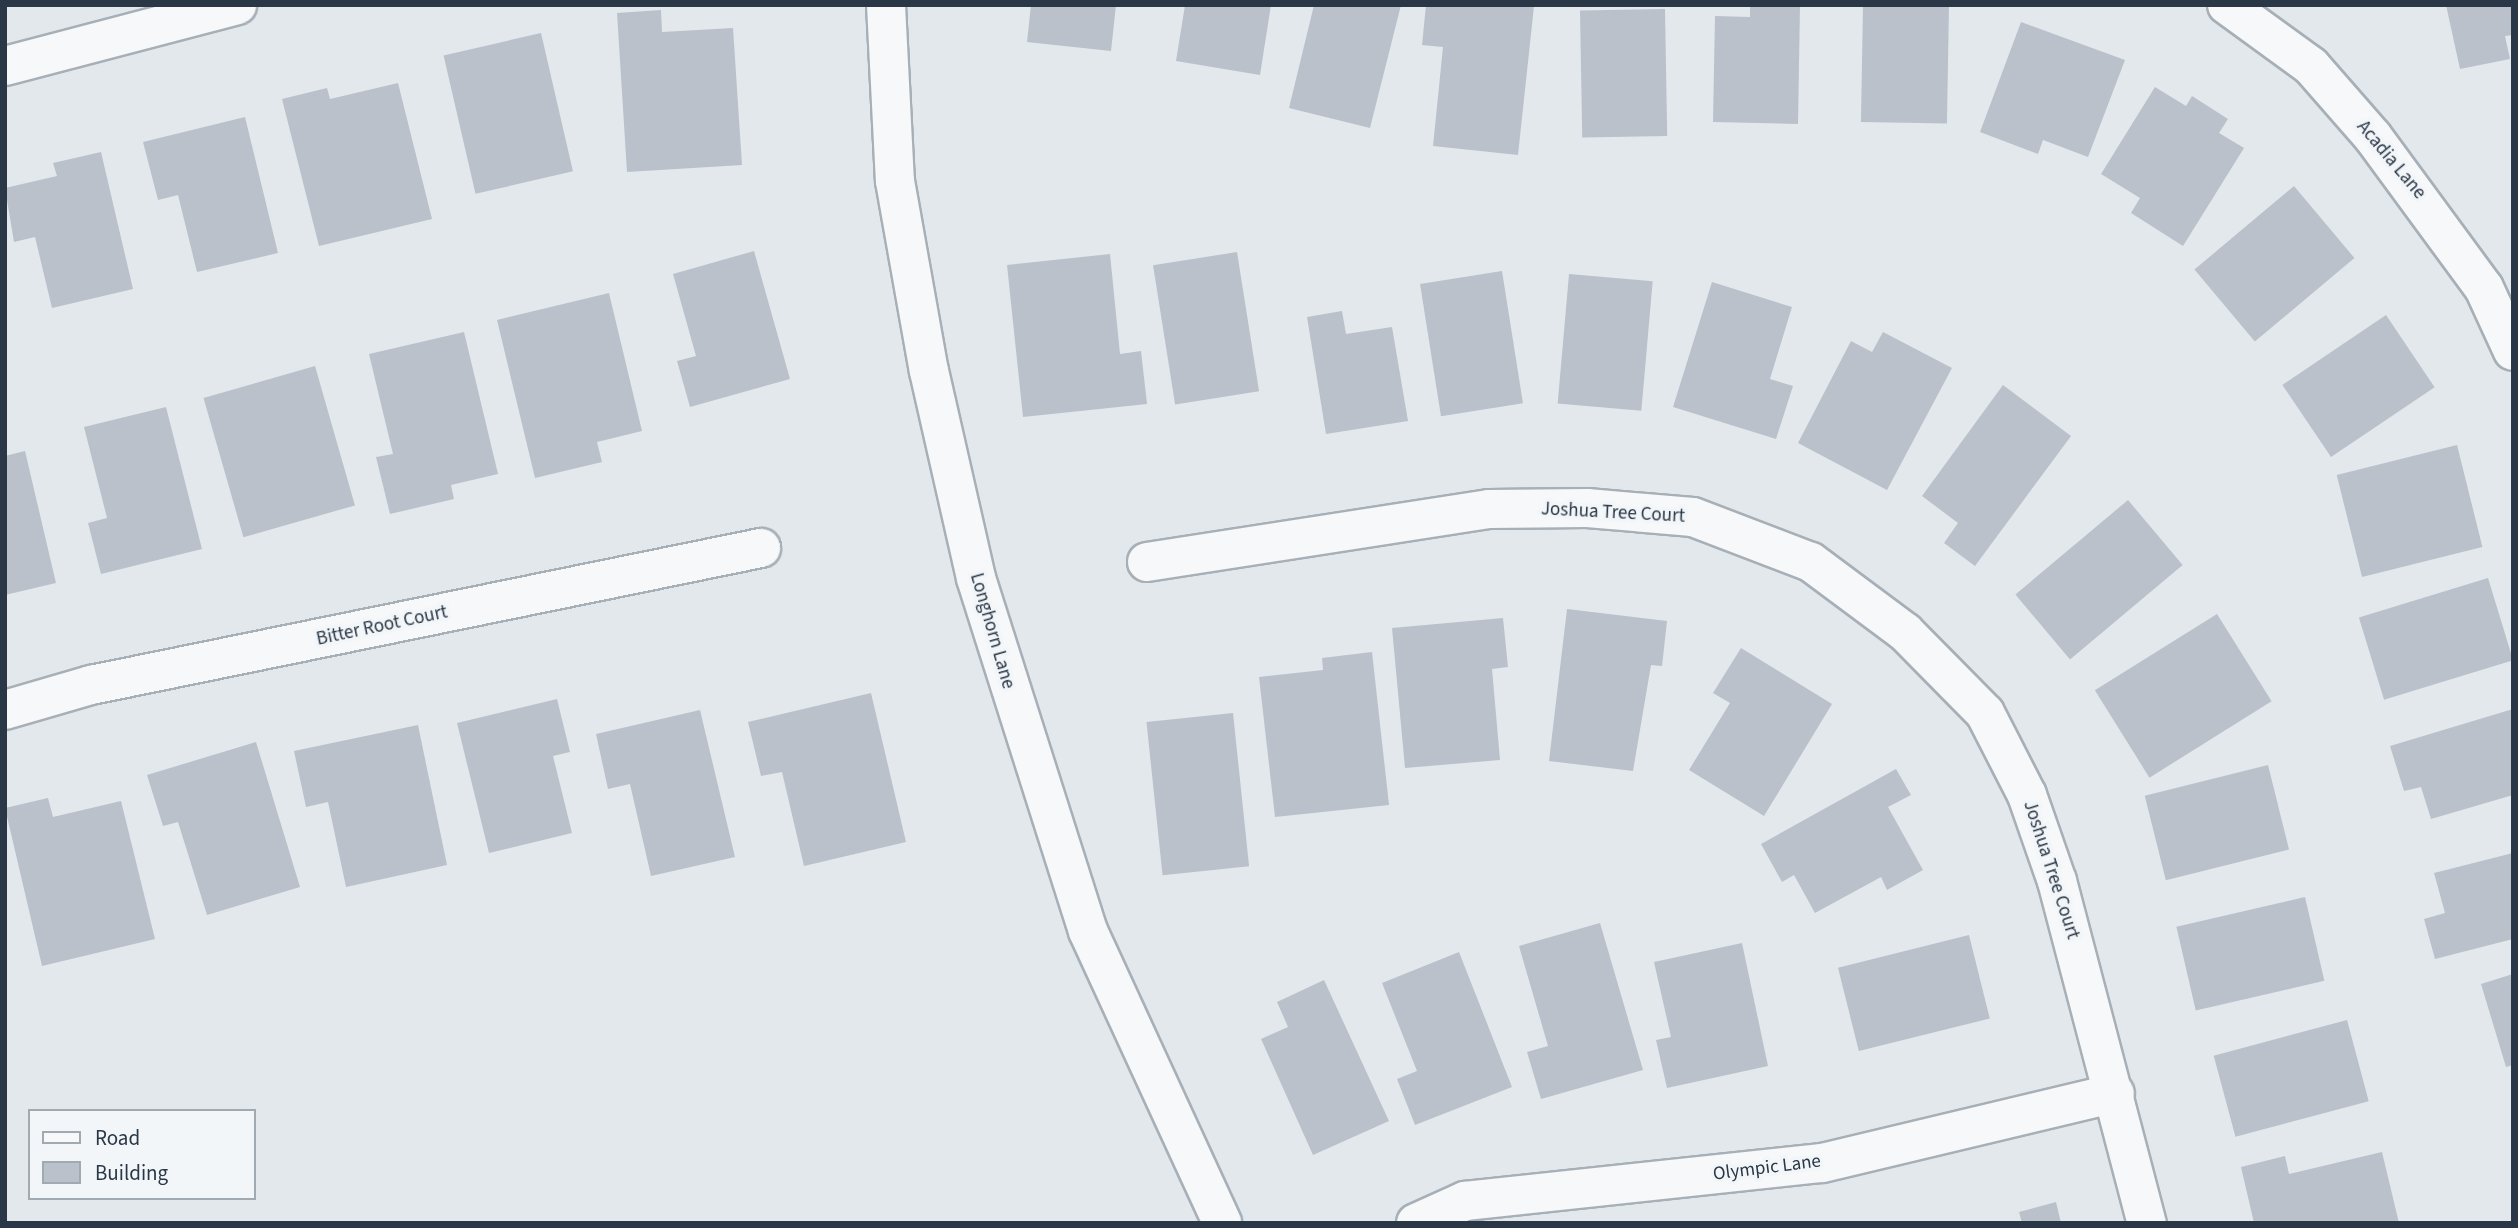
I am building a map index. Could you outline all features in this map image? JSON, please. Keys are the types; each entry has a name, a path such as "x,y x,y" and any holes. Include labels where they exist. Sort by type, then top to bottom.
{"street":[{"path":"5,66 237,5"},
{"name":"Longhorn Lane","path":"886,5 895,181 929,371 976,578 1088,931 1222,1223"},
{"name":"Acadia Lane","path":"2227,5 2265,17 2311,66 2431,208 2484,288 2513,351"},
{"name":"Joshua Tree Court","path":"1147,562 1489,509 1587,508 1693,517 1811,562 1905,632 1986,713 2027,795 2057,881 2115,1093 2147,1223"},
{"name":"Bitter Root Court","path":"5,710 91,685 761,548"},
{"name":"Olympic Lane","path":"1416,1223 1465,1201 1822,1163 2115,1093"}],"building":[{"path":"1031,5 1116,5 1111,51 1027,42"},
{"path":"1185,5 1271,5 1260,75 1176,61"},
{"path":"1314,5 1401,5 1370,128 1289,108"},
{"path":"1426,5 1534,6 1518,155 1433,146 1443,47 1422,45"},
{"path":"1750,5 1800,5 1798,124 1713,122 1715,16 1750,17"},
{"path":"1863,5 1949,7 1947,123 1861,122"},
{"path":"2446,5 2513,5 2513,35 2505,36 2510,59 2460,69"},
{"path":"1665,9 1667,136 1582,137 1580,10"},
{"path":"661,10 662,32 733,28 742,165 627,172 617,13"},
{"path":"2021,22 2125,60 2088,157 2043,140 2038,154 1980,132"},
{"path":"541,33 573,171 476,194 444,55"},
{"path":"398,83 432,219 319,246 282,99 327,88 330,99"},
{"path":"2155,87 2186,106 2192,96 2228,119 2219,133 2244,148 2183,246 2131,213 2140,198 2101,174"},
{"path":"245,117 278,253 197,272 178,195 158,200 143,142"},
{"path":"101,152 133,289 52,308 35,237 14,242 5,188 57,176 53,163"},
{"path":"2294,186 2354,258 2255,342 2194,270"},
{"path":"754,251 790,379 690,407 677,361 696,356 673,274"},
{"path":"1237,252 1259,391 1175,405 1153,265"},
{"path":"1110,254 1120,354 1141,351 1147,404 1023,417 1007,265"},
{"path":"1502,271 1523,403 1441,416 1420,284"},
{"path":"1569,274 1653,281 1641,411 1558,404"},
{"path":"1712,282 1792,307 1770,379 1793,386 1776,439 1673,407"},
{"path":"609,293 642,431 597,442 602,462 535,478 497,320"},
{"path":"1342,311 1346,334 1392,327 1408,421 1326,434 1307,317"},
{"path":"2386,315 2435,387 2331,457 2282,385"},
{"path":"464,332 498,474 451,485 454,499 390,514 376,457 393,454 369,354"},
{"path":"1883,332 1952,368 1887,490 1798,443 1851,341 1872,352"},
{"path":"315,366 355,505 243,537 203,398"},
{"path":"2003,385 2071,436 1975,566 1944,543 1958,523 1922,496"},
{"path":"166,407 202,549 101,574 88,523 107,518 84,427"},
{"path":"2457,445 2482,547 2362,577 2337,475"},
{"path":"25,451 56,583 5,595 5,456"},
{"path":"2128,500 2183,565 2070,660 2015,594"},
{"path":"2488,578 2513,660 2384,700 2359,617"},
{"path":"1567,609 1667,621 1662,666 1651,665 1633,771 1549,761"},
{"path":"2217,614 2272,701 2149,778 2095,690"},
{"path":"1503,618 1508,667 1492,669 1500,760 1405,768 1392,628"},
{"path":"1741,648 1832,704 1764,816 1689,770 1730,703 1713,693"},
{"path":"1372,652 1389,805 1275,817 1259,677 1323,670 1322,658"},
{"path":"871,693 906,842 804,866 782,772 761,776 748,722"},
{"path":"557,699 570,752 553,756 572,833 489,853 457,723"},
{"path":"2513,709 2513,795 2431,819 2421,787 2404,791 2390,746"},
{"path":"700,710 735,857 651,876 630,784 608,789 596,734"},
{"path":"1233,713 1249,866 1163,875 1146,722"},
{"path":"418,725 447,865 346,887 328,802 306,807 294,751"},
{"path":"256,742 300,887 207,915 178,822 163,826 147,775"},
{"path":"2268,765 2289,849 2166,880 2145,796"},
{"path":"1896,769 1911,795 1888,807 1923,870 1887,890 1881,877 1815,913 1794,875 1782,882 1761,844"},
{"path":"48,798 53,817 121,801 155,939 42,966 5,808"},
{"path":"2513,853 2513,939 2435,959 2424,919 2445,913 2434,873"},
{"path":"2305,897 2324,981 2196,1010 2176,927"},
{"path":"1600,923 1643,1070 1541,1099 1527,1052 1548,1046 1519,946"},
{"path":"1969,935 1990,1018 1859,1051 1838,968"},
{"path":"1742,943 1768,1066 1667,1088 1656,1040 1671,1037 1654,962"},
{"path":"1459,952 1512,1087 1415,1125 1397,1079 1417,1071 1382,983"},
{"path":"2513,974 2513,1065 2506,1067 2481,984"},
{"path":"1324,980 1389,1121 1313,1155 1261,1039 1288,1027 1277,1002"},
{"path":"2347,1020 2369,1101 2235,1137 2214,1056"},
{"path":"2382,1152 2399,1223 2254,1223 2241,1167 2285,1156 2289,1174"},
{"path":"2056,1202 2061,1223 2022,1223 2019,1212"}]}
